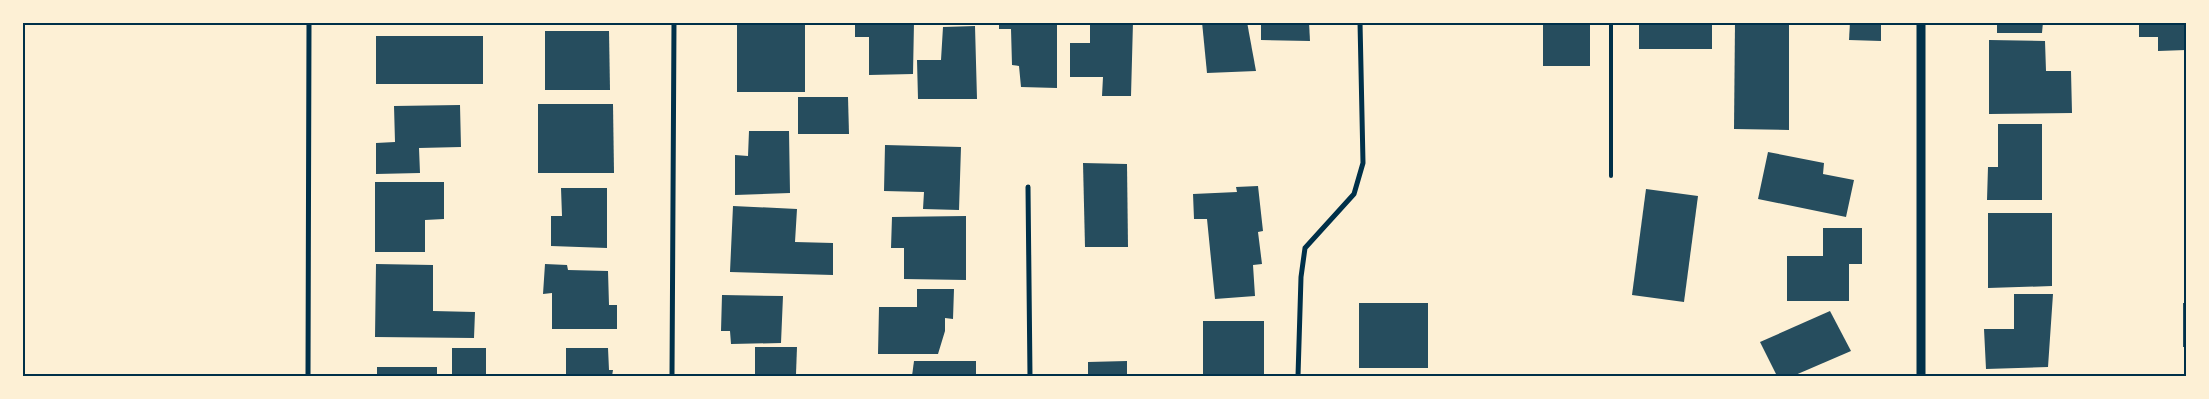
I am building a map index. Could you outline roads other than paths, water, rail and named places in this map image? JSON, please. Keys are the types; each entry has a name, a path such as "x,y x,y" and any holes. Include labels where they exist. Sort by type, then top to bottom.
{"street":[{"path":"308,376 309,22"},
{"path":"672,376 674,22"},
{"path":"1298,376 1301,277 1305,248 1354,194 1364,163 1360,22"},
{"path":"1921,22 1921,376"},
{"path":"1028,187 1030,376"}],"lane":[{"path":"1611,22 1611,176"}]}
